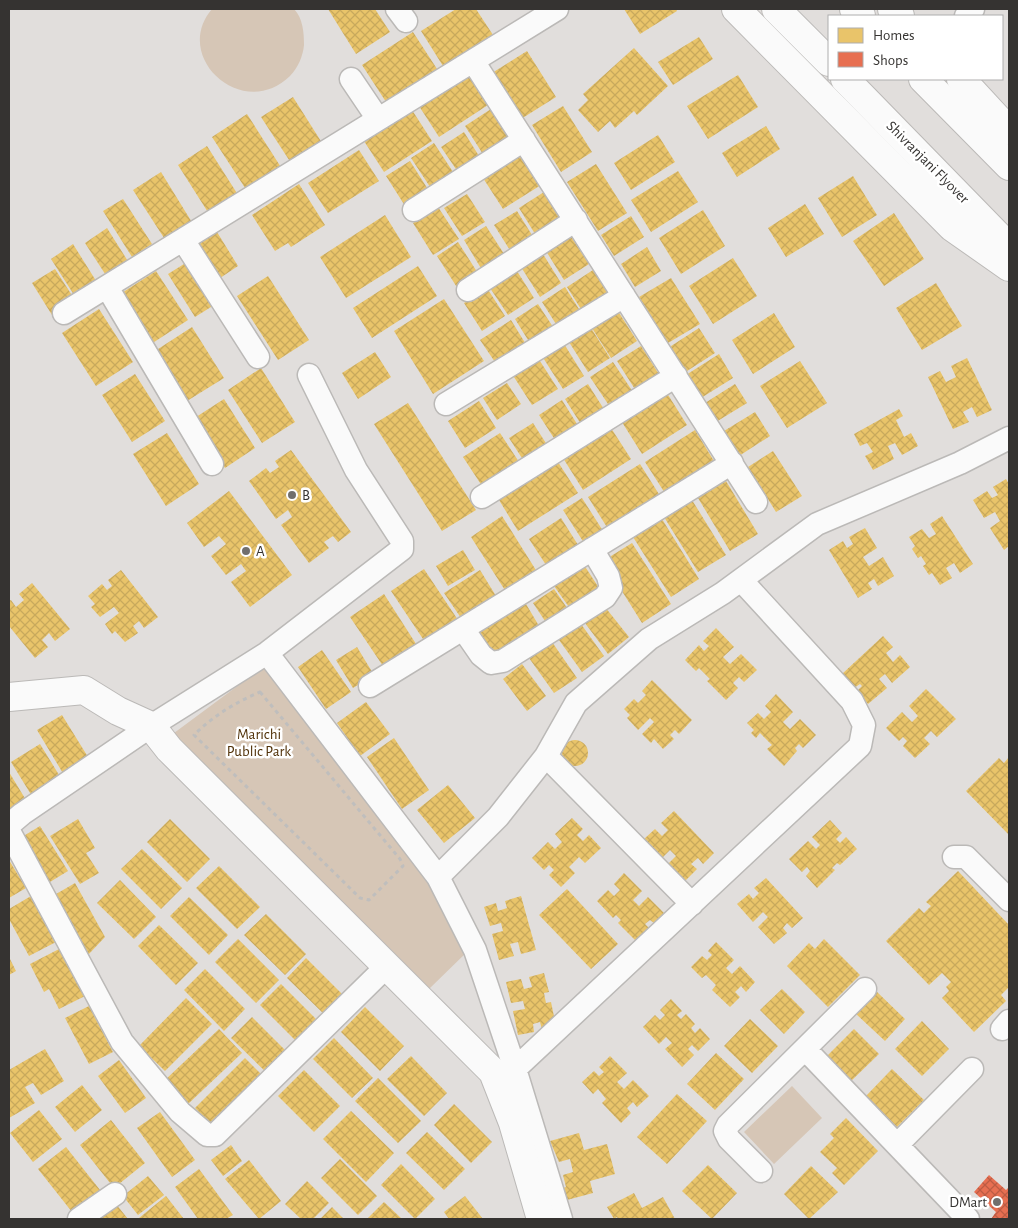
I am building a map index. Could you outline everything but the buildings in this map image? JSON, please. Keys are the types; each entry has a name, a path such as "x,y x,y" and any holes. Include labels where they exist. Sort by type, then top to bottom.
{"main road":[{"path":"736,9 952,227 1009,267"},
{"path":"776,9 828,61"},
{"name":"Shivranjani Flyover","path":"846,80 975,210 1009,247"},
{"path":"924,80 1009,166"},
{"path":"962,80 1009,131"},
{"path":"9,697 84,690 118,711 151,726 169,749 493,1072 513,1123 541,1219"}],"street":[{"path":"64,313 558,9"},
{"path":"473,61 756,502"},
{"path":"352,80 378,119"},
{"path":"414,210 524,140"},
{"path":"468,290 576,220"},
{"path":"183,240 258,357"},
{"path":"107,287 212,464"},
{"path":"446,404 624,296"},
{"path":"309,375 349,474 402,541 402,549 331,593 267,653 151,726 22,814 10,825 10,833 122,1042 180,1112 206,1135 215,1134 387,966"},
{"path":"482,497 676,376"},
{"path":"438,877 498,817 546,756 576,703 649,639 741,580 817,524 960,463 1009,438"},
{"path":"370,686 732,463"},
{"path":"463,629 481,655 491,663 503,661 605,597 611,588 608,576 592,549"},
{"path":"515,1069 860,746 864,725 852,701 741,580"},
{"path":"267,653 438,877 475,950 515,1069 560,1219"},
{"path":"546,756 692,904"},
{"path":"954,858 966,857 1009,900"},
{"path":"761,1171 729,1139 725,1132 728,1125 806,1050 865,989"},
{"path":"806,1050 968,1219"},
{"path":"898,1144 972,1070"},
{"path":"79,1219 114,1194"}],"path":[{"path":"260,692 400,859 402,866 369,900 360,898 294,835 194,735 240,700 260,692"}],"green space":[{"path":"212,9 294,9 301,21 304,45 300,62 293,73 271,88 252,92 234,88 218,78 206,63 200,46 202,28"},
{"name":"Marichi Public Park","path":"271,661 434,881 469,950 429,989 170,736"},
{"path":"792,1086 822,1118 774,1164 744,1132"}],"place":[{"name":"B","path":"292,495"},
{"name":"A","path":"246,551"},
{"name":"DMart","path":"997,1202"}]}
